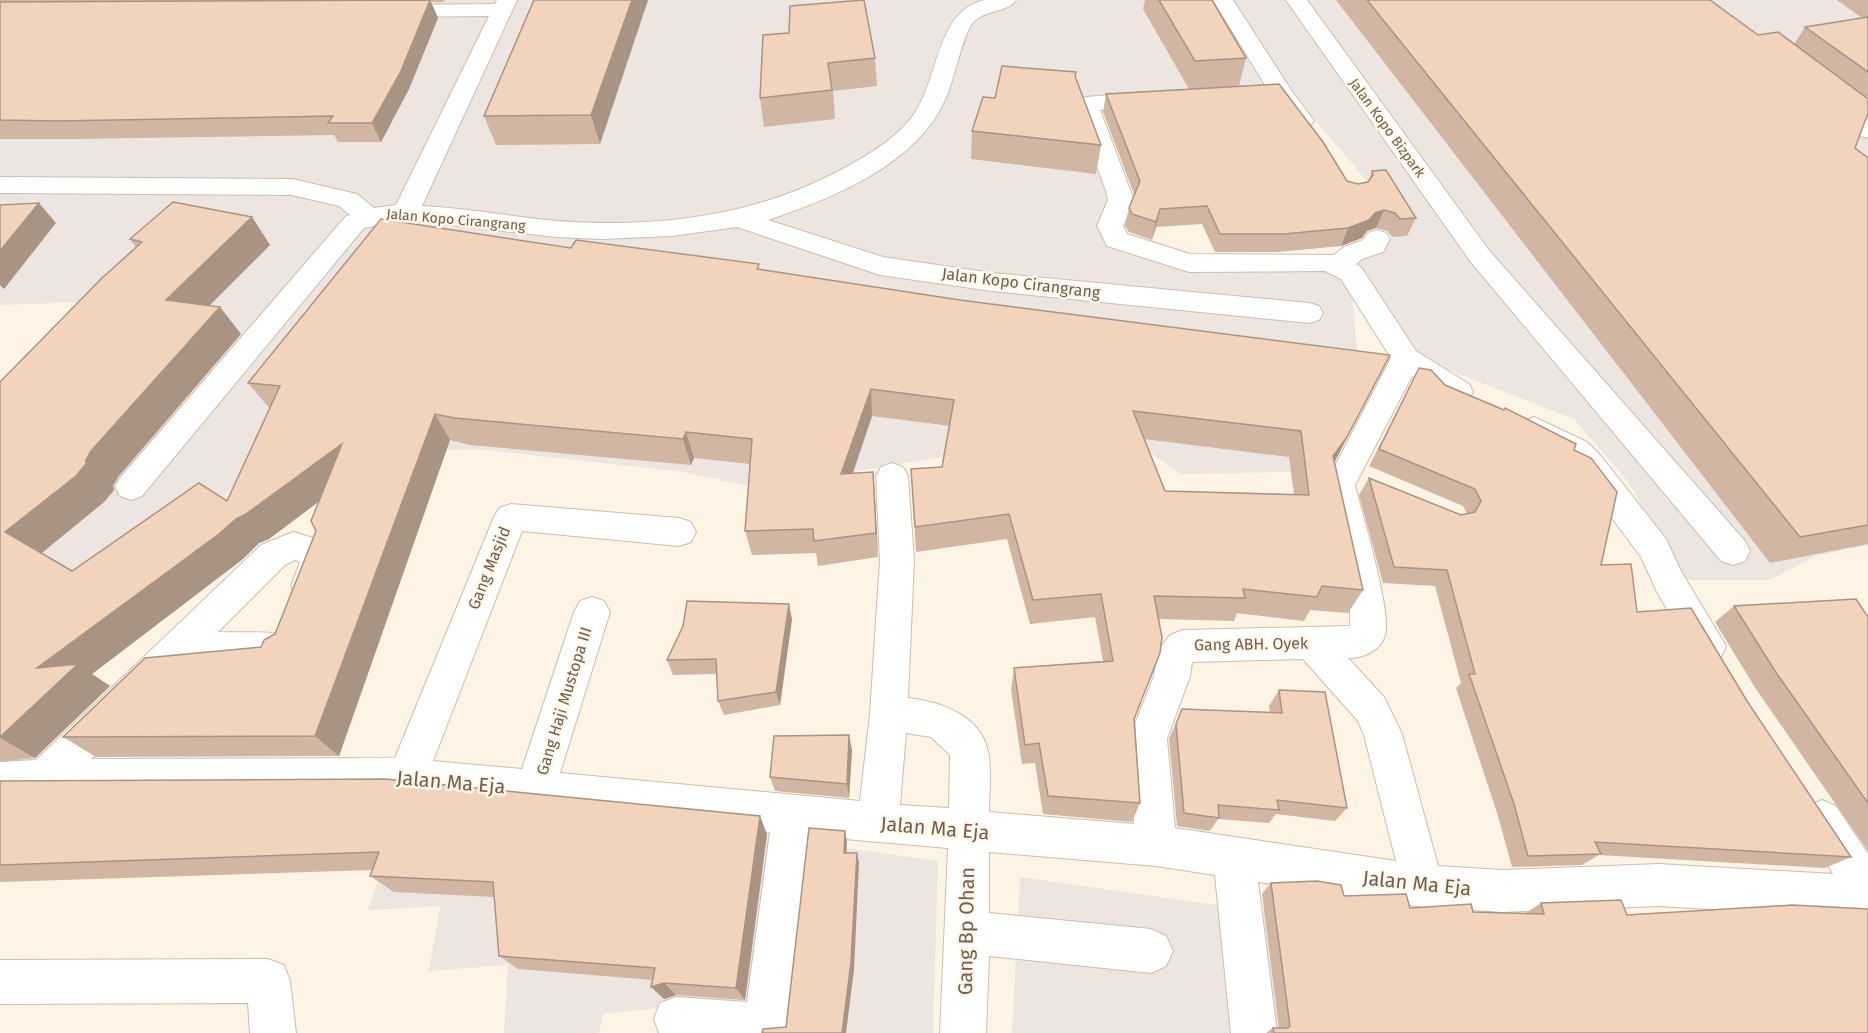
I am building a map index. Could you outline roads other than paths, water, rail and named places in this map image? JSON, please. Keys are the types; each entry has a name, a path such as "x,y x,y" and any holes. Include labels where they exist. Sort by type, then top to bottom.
{"street":[{"path":"1223,0 1270,93 1316,139"},
{"name":"Jalan Kopo Bizpark","path":"1296,0 1479,255 1733,551"},
{"name":"Jalan Kopo Cirangrang","path":"0,185 292,187 348,200 367,215 406,212 558,229 668,227 739,219 794,201 881,158 905,140 923,119 938,92 962,22 985,3"},
{"path":"371,11 505,5 406,212"},
{"path":"1813,89 1868,131"},
{"path":"1177,97 1086,104 1121,200 1110,226 1116,240 1189,264 1266,265 1314,262 1345,269 1406,358 1441,383 1560,441 1576,451 1590,465 1654,549 1669,582 1723,672"},
{"path":"131,487 355,222 367,215"},
{"name":"Jalan Kopo Cirangrang","path":"739,219 880,266 992,282 1309,313"},
{"path":"1345,269 1353,253 1374,246 1377,239"},
{"path":"1378,486 1343,477 1406,358"},
{"path":"878,823 889,714 897,560 892,476"},
{"name":"Gang ABH. Oyek","path":"1156,846 1148,740 1172,676 1175,656 1183,645 1357,642 1368,634 1368,610 1343,477"},
{"name":"Gang Masjid","path":"406,777 511,517 679,532"},
{"path":"45,778 177,646 273,555 293,546 315,552 318,555 284,645 271,651 177,646"},
{"name":"Gang Haji Mustopa III","path":"535,791 592,612"},
{"path":"1312,644 1371,709 1383,734 1423,886"},
{"name":"Gang Bp Ohan","path":"889,714 934,718 959,734 969,751 968,932 963,1033"},
{"name":"Jalan Ma Eja","path":"0,781 45,778 406,777 878,823 968,829 1029,837 1156,846 1423,886 1502,891 1659,885 1868,897"},
{"path":"1805,795 1868,891"},
{"path":"676,1019 766,1030 793,813"},
{"path":"1234,858 1254,1033"},
{"path":"968,932 1151,951"},
{"path":"0,982 268,981 273,1033"}]}
